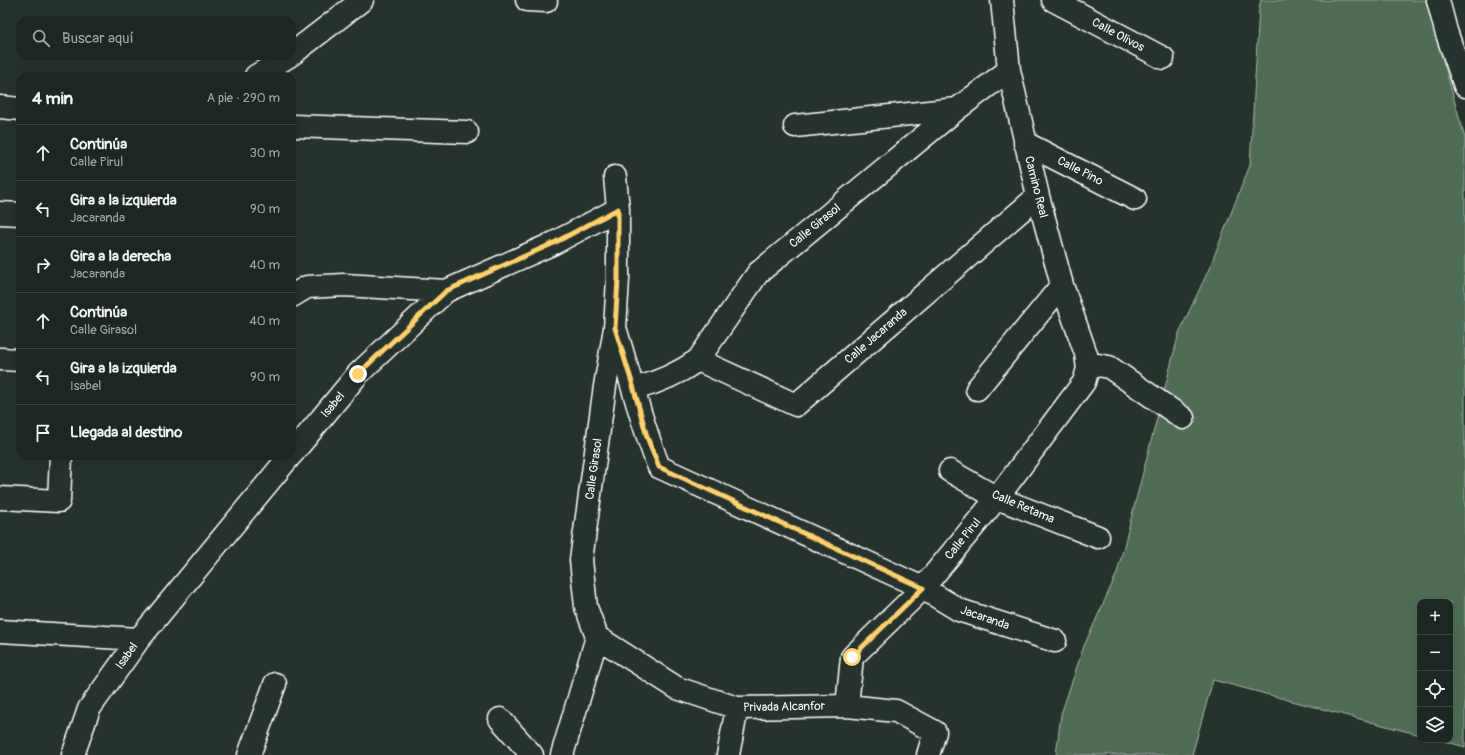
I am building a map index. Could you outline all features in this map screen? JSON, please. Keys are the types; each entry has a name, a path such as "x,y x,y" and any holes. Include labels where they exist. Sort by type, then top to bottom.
{"street":[{"path":"296,51 362,0"},
{"name":"Camino Real","path":"1002,0 1009,70 1025,143 1062,285 1086,354 1088,369"},
{"name":"Calle Olivos","path":"1053,0 1163,58"},
{"path":"1438,0 1446,32 1465,86"},
{"path":"263,72 282,60"},
{"name":"Calle Girasol","path":"634,389 665,379 684,370 698,360 758,273 957,109 1009,70"},
{"path":"0,107 16,109"},
{"path":"794,126 957,109"},
{"path":"296,126 467,132"},
{"name":"Calle Pino","path":"1025,143 1135,199"},
{"name":"Calle Girasol","path":"597,637 586,607 581,560 605,386 615,328 618,279 618,209 615,176"},
{"name":"Calle Jacaranda","path":"698,360 796,406 1038,196"},
{"name":"Isabel","path":"296,449 358,374 446,291 554,243 618,209"},
{"path":"0,213 16,214"},
{"path":"296,294 307,287 344,285 446,291"},
{"path":"977,389 1062,285"},
{"name":"Jacaranda","path":"615,328 647,437 659,467 923,588 959,610 1055,641"},
{"path":"0,359 16,360"},
{"path":"1088,369 1098,365 1109,367 1183,418"},
{"name":"Calle Pirul","path":"847,706 852,657 923,588 997,498 1084,382 1088,369"},
{"path":"0,498 59,501 61,460"},
{"name":"Isabel","path":"73,755 89,709 139,638 287,460"},
{"name":"Calle Retama","path":"950,472 997,498 1098,538"},
{"path":"0,631 139,638"},
{"path":"562,755 597,637"},
{"name":"Privada Alcanfor","path":"597,637 677,688 737,708 847,706 896,711 935,732 928,755"},
{"path":"249,755 275,684"},
{"path":"728,755 737,708"},
{"path":"500,719 532,755"}],"green space":[{"path":"1261,0 1426,0 1465,138 1465,747 1451,743 1453,743 1453,599 1417,599 1417,734 1213,680 1192,755 1056,755 1061,714 1084,646 1117,573 1179,333 1209,269 1250,165 1259,8"}],"route":[{"path":"358,374 446,291 554,243 618,209 618,279 615,328 647,437 659,467 923,588 852,657"}]}
